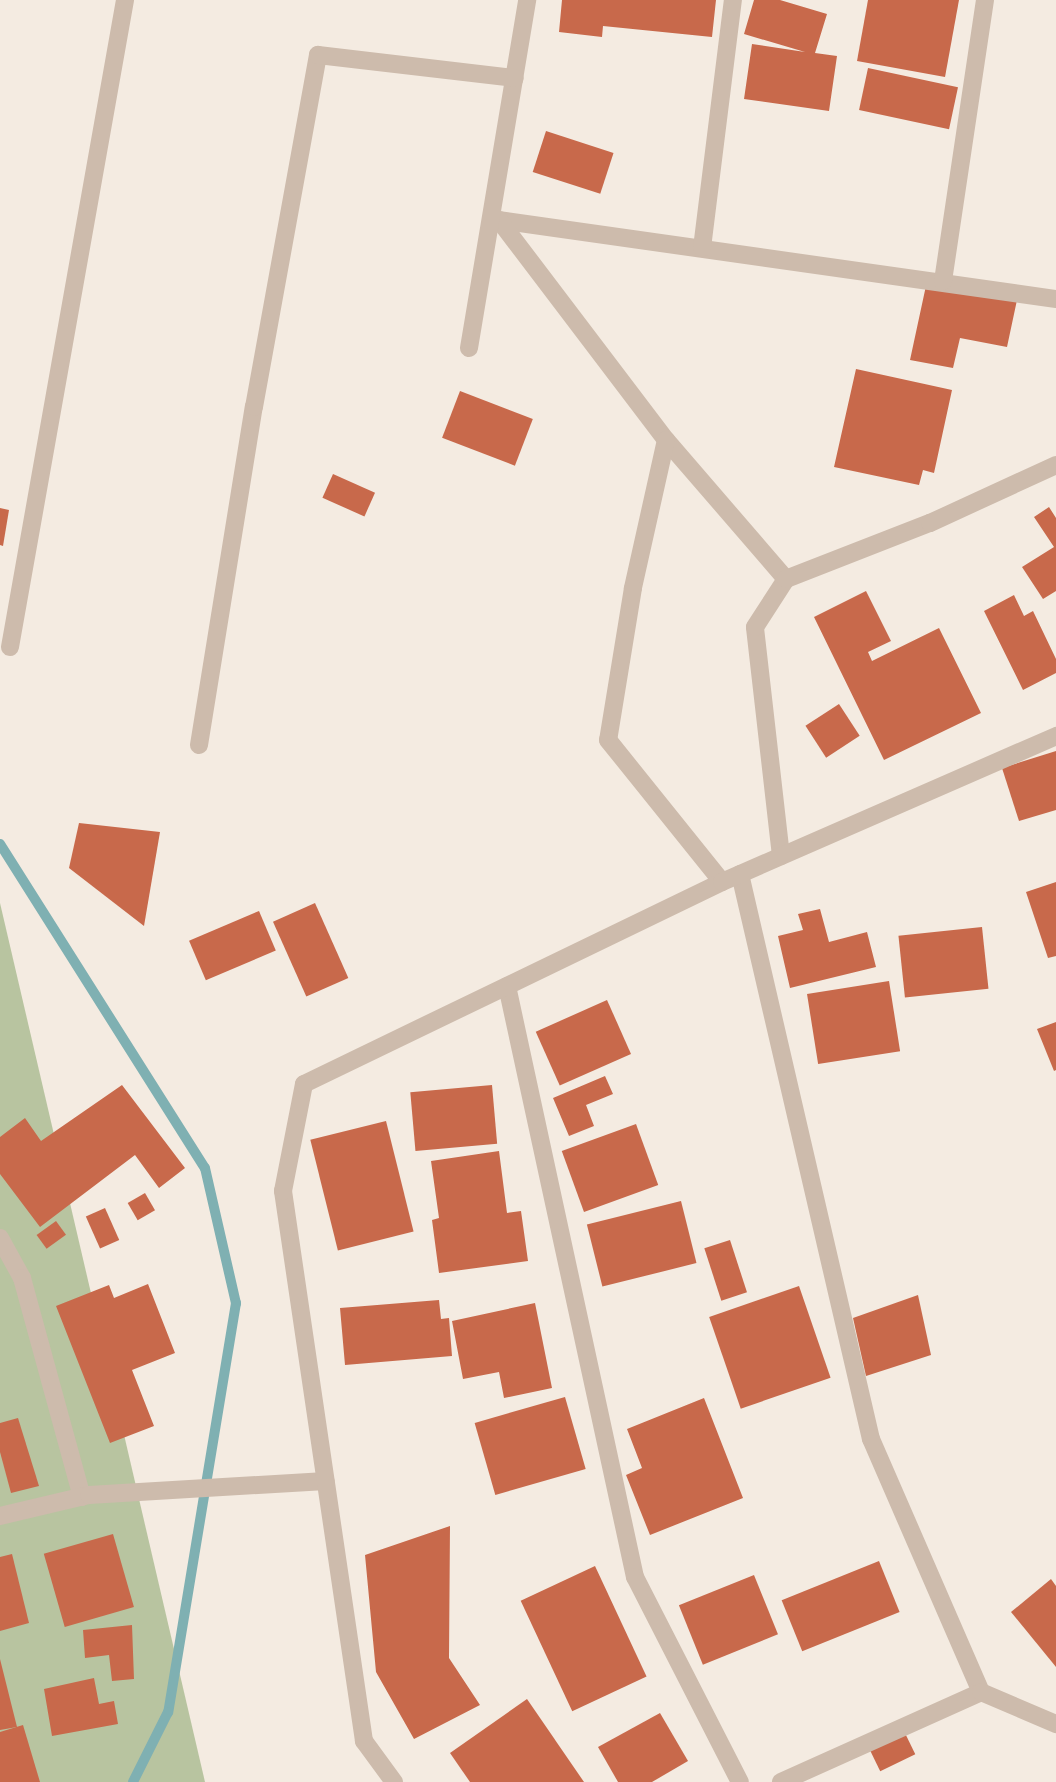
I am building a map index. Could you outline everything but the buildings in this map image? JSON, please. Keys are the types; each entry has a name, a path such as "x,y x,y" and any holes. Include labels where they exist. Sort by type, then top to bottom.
{"street":[{"path":"10,647 125,0"},
{"path":"469,348 495,219 527,0"},
{"path":"702,248 733,0"},
{"path":"943,281 985,0"},
{"path":"199,744 318,55 514,78"},
{"path":"495,219 1056,299"},
{"path":"495,219 666,440 786,579"},
{"path":"666,440 632,588 608,740 722,882"},
{"path":"781,856 755,627 786,579 930,523 1056,465"},
{"path":"394,1782 364,1741 283,1191 304,1084 722,882 1056,736"},
{"path":"740,874 871,1439 981,1692 1056,1724"},
{"path":"507,986 635,1577 740,1782"},
{"path":"0,1238 22,1278 82,1497"},
{"path":"0,1516 82,1497 326,1481"},
{"path":"781,1782 981,1692"}],"green space":[{"path":"0,903 205,1782 0,1782"}],"waterway":[{"path":"0,844 205,1168 236,1303 168,1712 133,1782"}]}
